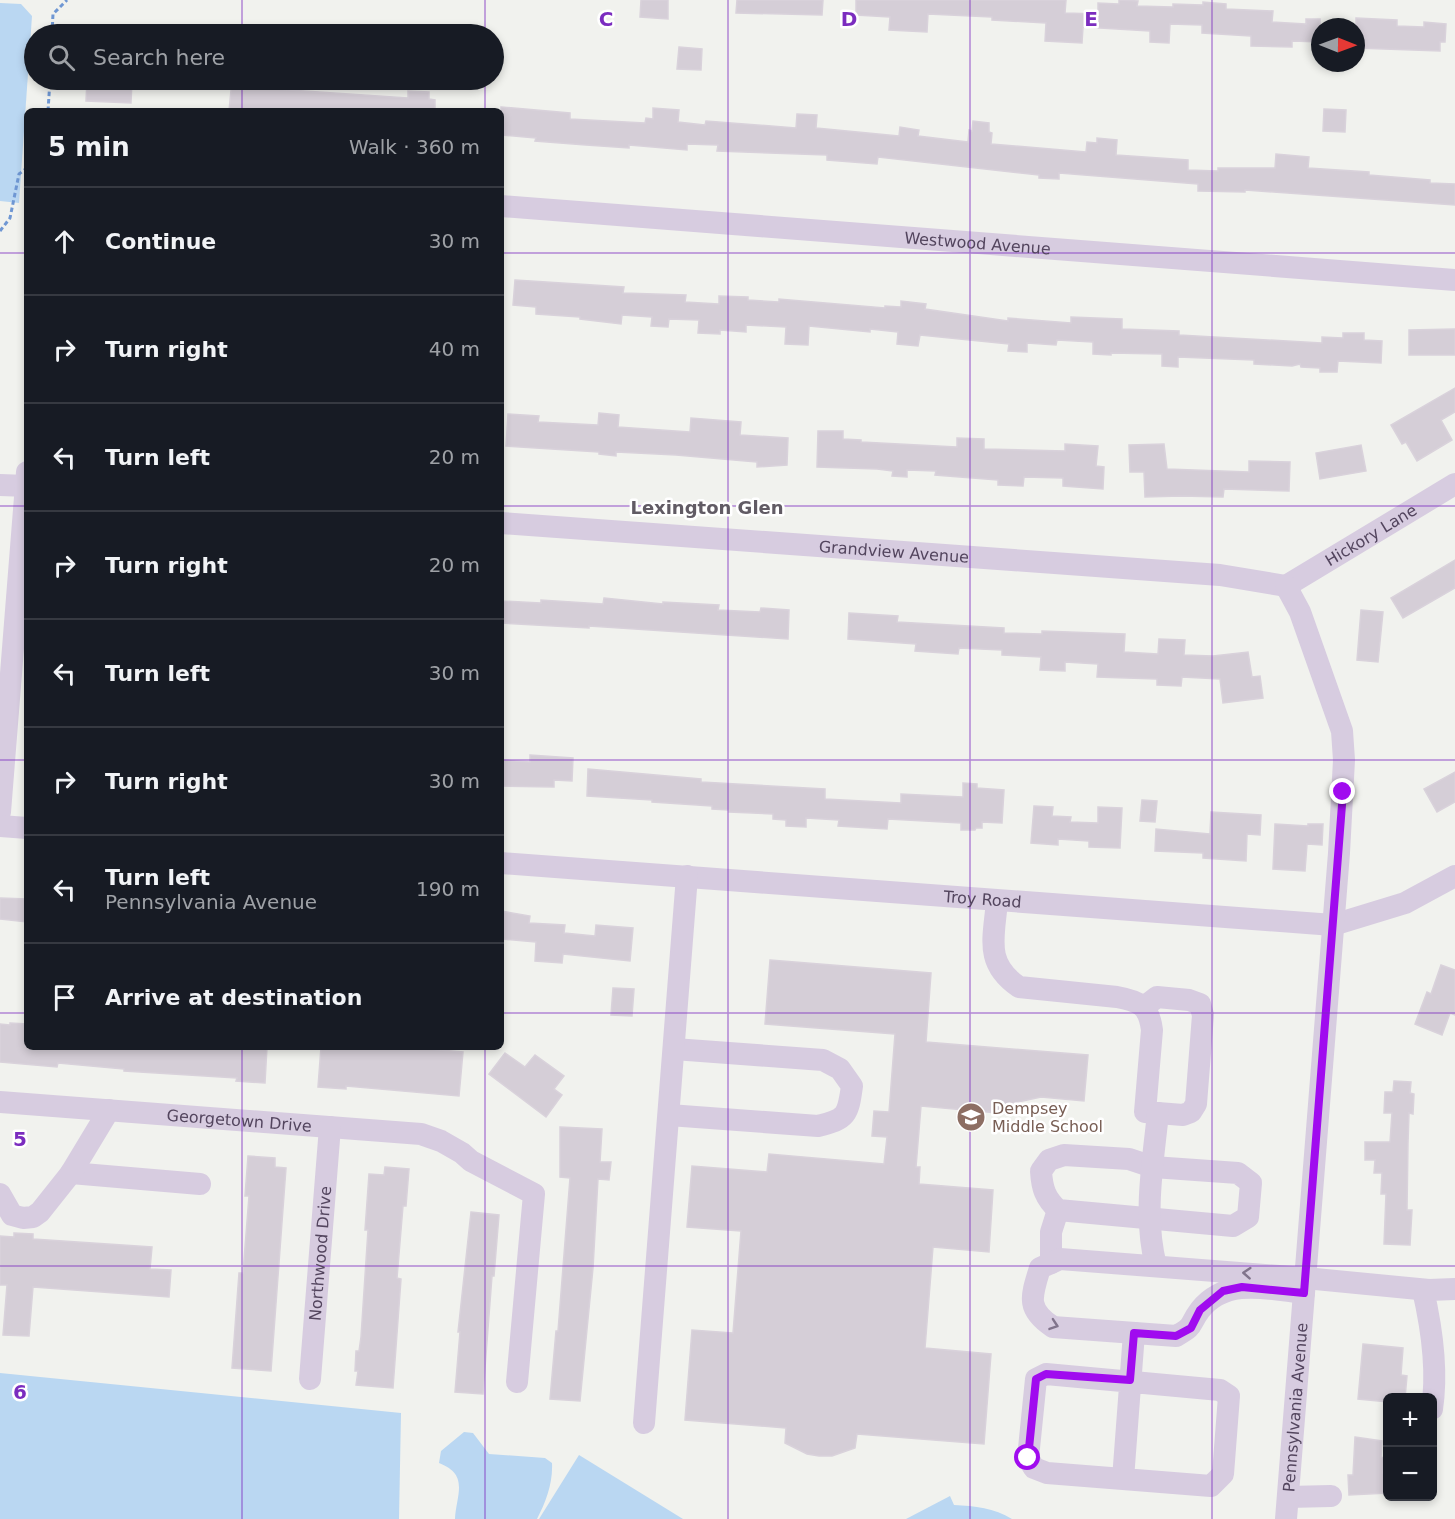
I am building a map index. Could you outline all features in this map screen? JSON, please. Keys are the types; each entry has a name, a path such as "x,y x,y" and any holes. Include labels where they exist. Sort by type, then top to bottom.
{"street":[{"name":"Westwood Avenue","path":"504,206 1455,280"},
{"path":"0,485 24,482"},
{"name":"Hickory Lane","path":"1286,586 1455,484"},
{"path":"0,812 24,519"},
{"name":"Grandview Avenue","path":"504,523 1220,575 1286,586"},
{"name":"Pennsylvania Avenue","path":"1286,586 1300,612 1335,709 1342,731 1344,760 1287,1508"},
{"path":"0,826 24,828"},
{"name":"Troy Road","path":"504,863 1333,925 1405,903 1455,876"},
{"path":"644,1423 687,876"},
{"path":"997,901 993,956 1006,979 1019,987 1132,999 1144,1007 1150,1017 1152,1030 1145,1112 1183,1116 1191,1112 1196,1104 1203,1015 1200,1004 1189,1000 1157,997 1144,1007"},
{"path":"669,1115 818,1126 838,1121 849,1108 852,1086 840,1069 824,1060 674,1049"},
{"name":"Georgetown Drive","path":"0,1102 421,1134 441,1141 471,1161 534,1194 517,1382"},
{"path":"0,1194 12,1215 23,1218 33,1217 40,1212 71,1173 109,1110"},
{"path":"1156,1266 1150,1244 1149,1218 1158,1113"},
{"name":"Northwood Drive","path":"310,1379 330,1127"},
{"path":"1064,1155 1128,1159 1153,1167 1238,1173 1251,1183 1248,1218 1233,1226 1058,1210 1048,1201 1042,1187 1041,1171 1049,1160 1064,1155"},
{"path":"71,1173 200,1184"},
{"path":"1051,1263 1051,1232 1058,1210"},
{"path":"1304,1285 1156,1266 1060,1258 1040,1268 1031,1296 1038,1317 1053,1327 1176,1336 1191,1328 1200,1310 1223,1291 1242,1287 1304,1285 1444,1291 1455,1289"},
{"path":"1423,1290 1430,1317 1435,1393"},
{"path":"1123,1479 1134,1333"},
{"path":"1046,1374 1130,1380 1220,1390 1229,1396 1223,1474 1211,1486 1123,1479 1047,1473 1034,1468 1028,1458 1036,1379 1046,1374"},
{"path":"1287,1508 1331,1496"}],"path":[{"path":"53,24 54,14 67,0"},
{"path":"48,108 49,90"},
{"path":"0,231 10,218 19,174 24,170"}],"shaded area":[{"path":"0,3 21,4 32,16 31,24 24,24 24,90 27,90 19,203 0,201"},
{"path":"0,1373 401,1413 399,1519 0,1519"},
{"path":"464,1432 473,1433 489,1454 545,1458 552,1463 548,1492 537,1519 455,1519 459,1494 458,1480 455,1473 439,1463 441,1451"},
{"path":"579,1455 683,1519 539,1519"},
{"path":"950,1496 954,1505 984,1508 1012,1519 906,1519"}],"building":[{"path":"641,0 668,0 668,19 640,17"},
{"path":"737,0 823,0 822,15 736,13"},
{"path":"856,0 1066,0 1065,13 1098,14 1098,3 1119,4 1119,0 1138,1 1137,6 1173,7 1173,4 1203,5 1203,2 1226,4 1226,9 1273,11 1272,22 1306,24 1306,19 1311,19 1311,42 1292,41 1292,47 1251,46 1251,36 1202,33 1202,25 1170,24 1169,43 1150,42 1150,31 1083,27 1082,43 1045,41 1046,23 992,20 992,17 928,14 927,32 889,30 890,17 856,15"},
{"path":"1365,18 1397,20 1397,26 1424,27 1424,22 1446,24 1445,42 1440,42 1440,51 1365,48"},
{"path":"679,47 702,49 701,70 677,69"},
{"path":"87,90 132,90 131,103 86,101"},
{"path":"231,90 290,90 408,98 408,91 429,92 429,99 435,100 435,108 229,108"},
{"path":"501,107 570,113 570,119 645,123 646,118 653,119 653,108 679,110 678,122 705,125 706,121 796,128 797,114 817,115 816,128 899,136 900,127 919,130 918,136 968,142 969,130 972,131 973,121 989,123 989,132 992,133 991,144 1086,152 1087,142 1097,143 1097,138 1117,140 1116,155 1188,160 1188,170 1275,168 1276,154 1309,157 1308,168 1369,172 1369,175 1455,184 1455,205 1245,190 1245,192 1198,191 1198,184 1059,173 1059,179 1039,178 1039,175 878,157 877,164 827,160 827,155 717,151 718,145 687,144 687,150 535,141 536,138 504,135 504,108"},
{"path":"1324,109 1346,110 1345,132 1323,131"},
{"path":"515,280 624,287 623,293 686,295 685,302 719,304 719,296 748,297 748,300 779,302 779,299 885,308 885,306 901,307 901,301 926,304 925,309 1008,321 1008,318 1071,323 1071,317 1122,319 1122,329 1179,331 1179,335 1322,343 1322,337 1343,338 1343,333 1364,333 1364,340 1382,341 1381,363 1338,361 1337,372 1320,372 1320,368 1301,367 1300,364 1292,366 1254,364 1254,360 1178,357 1178,367 1162,366 1162,354 1093,354 1093,342 1057,340 1056,345 1027,343 1027,352 1008,351 1009,344 920,335 918,346 897,344 898,332 870,329 870,332 809,326 808,345 785,344 786,327 746,325 746,332 720,330 720,334 698,333 699,320 669,319 668,327 651,326 652,317 622,315 621,324 580,319 580,317 536,314 536,307 513,305"},
{"path":"1455,329 1455,355 1409,355 1409,330"},
{"path":"1455,388 1455,412 1441,420 1452,440 1417,461 1406,442 1402,444 1391,425"},
{"path":"599,413 619,415 618,427 690,432 691,418 741,422 740,435 788,438 787,465 757,467 757,462 676,455 616,452 616,456 599,454 599,452 506,446 508,414 539,416 538,422 598,425"},
{"path":"818,431 843,431 843,439 861,440 861,442 957,447 957,438 984,439 984,449 1065,451 1065,444 1098,446 1096,466 1104,467 1103,489 1063,486 1063,478 1024,477 1023,486 998,485 998,480 935,475 936,471 907,470 907,477 892,476 893,471 877,469 817,467"},
{"path":"1164,444 1167,469 1249,472 1249,461 1290,462 1289,491 1224,489 1223,497 1145,497 1144,472 1130,472 1129,445"},
{"path":"1361,445 1366,471 1320,479 1316,453"},
{"path":"1455,560 1455,588 1403,618 1391,598"},
{"path":"604,598 663,604 663,602 719,605 718,610 760,612 761,608 789,610 788,639 589,626 589,628 504,623 504,601 541,603 541,600 603,604"},
{"path":"1361,610 1383,612 1378,662 1357,660"},
{"path":"849,613 898,616 897,622 1004,628 1004,633 1042,634 1042,631 1125,634 1124,652 1158,654 1159,639 1185,640 1184,655 1213,656 1248,652 1252,677 1260,676 1263,698 1223,703 1220,679 1182,677 1181,686 1157,685 1157,679 1097,677 1098,664 1065,662 1065,671 1040,670 1041,657 1002,655 1002,650 959,648 958,654 915,651 916,644 848,639"},
{"path":"530,755 573,758 572,781 554,780 554,787 504,786 504,760 530,762"},
{"path":"588,769 701,779 701,782 825,789 825,799 901,803 901,794 963,797 963,783 977,784 977,788 1004,790 1002,823 982,822 982,828 961,830 961,823 888,819 887,829 838,826 839,820 806,818 806,827 786,826 786,820 773,819 773,814 729,812 729,810 712,809 712,806 652,802 652,800 587,796"},
{"path":"1455,772 1455,802 1437,812 1424,789"},
{"path":"1142,800 1157,801 1155,822 1140,821"},
{"path":"1034,806 1053,807 1052,816 1071,817 1070,822 1098,823 1098,807 1122,808 1120,848 1089,847 1089,841 1058,839 1058,845 1031,843"},
{"path":"1211,812 1261,815 1260,835 1247,834 1246,861 1203,858 1203,853 1155,851 1156,829 1210,834"},
{"path":"1275,824 1308,826 1308,824 1323,824 1322,845 1307,844 1305,871 1273,869"},
{"path":"0,898 24,899 24,922 0,919"},
{"path":"504,912 530,916 529,923 565,925 564,933 595,936 596,925 633,928 630,961 563,954 562,963 535,961 536,942 504,939"},
{"path":"770,960 931,973 926,1042 1088,1055 1084,1101 1041,1097 1009,1104 1008,1114 921,1106 916,1167 920,1167 919,1184 993,1190 989,1252 933,1247 925,1348 991,1354 984,1444 857,1434 855,1448 832,1456 819,1456 807,1454 785,1443 786,1428 685,1420 692,1330 733,1333 741,1231 687,1227 692,1166 767,1172 769,1154 884,1164 887,1137 872,1136 874,1111 889,1112 895,1034 765,1024"},
{"path":"1441,965 1455,970 1455,1015 1450,1013 1442,1035 1415,1024 1427,992 1431,994"},
{"path":"613,988 634,989 632,1016 611,1015"},
{"path":"10,1023 24,1024 24,1050 267,1050 265,1083 236,1081 237,1078 124,1071 124,1069 58,1063 57,1067 0,1062 0,1024 10,1025"},
{"path":"321,1050 463,1052 459,1096 346,1086 346,1089 318,1087"},
{"path":"505,1053 525,1067 535,1055 564,1076 554,1089 562,1095 546,1117 489,1074"},
{"path":"1394,1081 1411,1082 1410,1093 1414,1094 1413,1114 1409,1113 1408,1143 1407,1210 1412,1210 1410,1245 1384,1244 1386,1194 1381,1194 1382,1173 1374,1173 1375,1160 1365,1160 1365,1142 1390,1142 1392,1113 1384,1113 1385,1092 1393,1092"},
{"path":"560,1127 602,1129 600,1162 611,1162 609,1180 598,1179 593,1268 580,1401 550,1399 556,1331 558,1331 570,1178 560,1177"},
{"path":"248,1156 275,1158 275,1167 286,1168 271,1371 232,1368 239,1273 243,1273 249,1196 245,1196"},
{"path":"385,1167 409,1169 406,1206 403,1206 397,1278 401,1279 393,1388 356,1385 358,1371 355,1371 356,1351 359,1351 361,1337 369,1174 384,1175"},
{"path":"471,1212 499,1215 483,1394 455,1392 460,1332 458,1332"},
{"path":"14,1233 33,1234 33,1239 152,1247 150,1269 171,1270 169,1297 33,1287 29,1336 3,1335 7,1285 0,1285 0,1236 14,1237"},
{"path":"1363,1344 1403,1348 1401,1375 1407,1376 1405,1393 1383,1393 1383,1402 1358,1399"},
{"path":"1355,1437 1382,1441 1383,1493 1349,1495 1348,1475 1353,1475"}],"place":[{"name":"Dempsey Middle School","path":"971,1117"}],"district":[{"name":"Lexington Glen","path":"707,507"}],"route":[{"path":"1028,1458 1036,1379 1046,1374 1130,1380 1134,1333 1176,1336 1191,1328 1200,1310 1223,1291 1242,1287 1304,1293 1343,792"}]}
